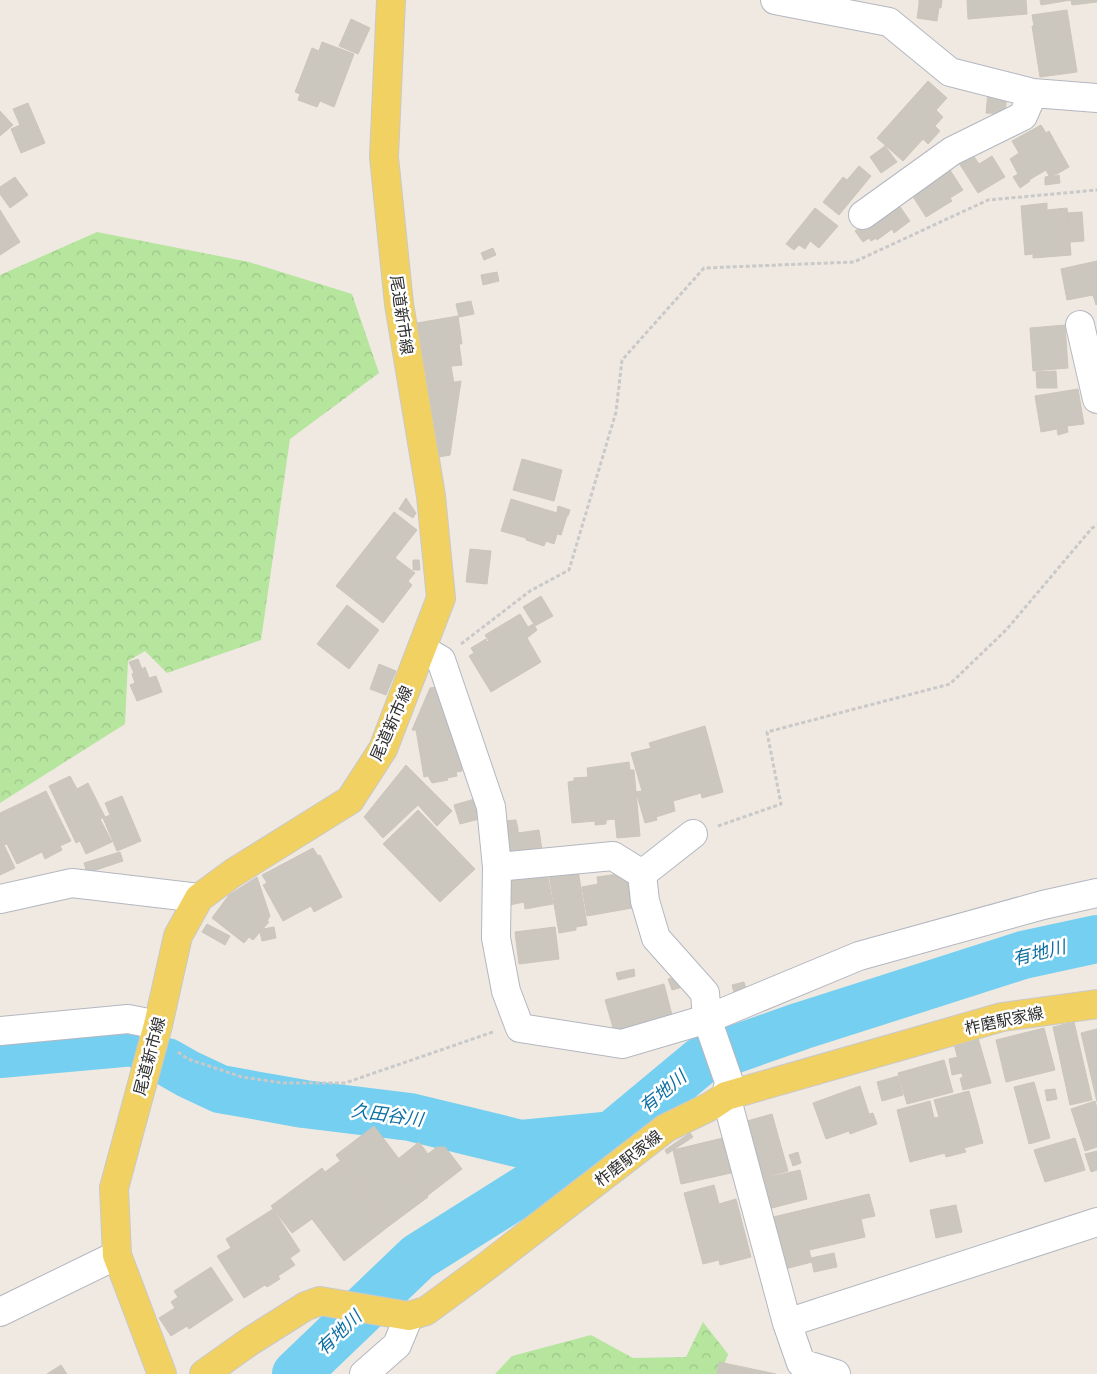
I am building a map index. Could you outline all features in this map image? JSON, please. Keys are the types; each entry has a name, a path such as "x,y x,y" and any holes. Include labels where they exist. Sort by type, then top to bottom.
{"main road":[{"name":"尾道新市線","path":"162,1374 117,1254 114,1188 158,1025 178,936 199,898 233,873 350,800 384,749 432,654 441,598 431,496 399,304 384,156 391,0"},
{"name":"柞磨駅家線","path":"204,1374 249,1342 298,1311 320,1301 409,1316 426,1312 666,1128 711,1106 728,1089 1002,1017 1097,1004"}],"street":[{"path":"775,0 889,22 950,72 1033,93 1097,98"},
{"path":"863,215 952,151 1023,116 1033,93"},
{"path":"1080,325 1097,399"},
{"path":"432,654 491,807 496,867 496,938 506,991 520,1028 622,1044 707,1019 859,956 1044,905 1097,893"},
{"path":"642,874 693,834"},
{"path":"496,867 613,856 642,874 646,901 656,938 705,993 707,1019 728,1089 787,1323 801,1363 836,1374"},
{"path":"0,899 72,883 199,898"},
{"path":"0,1031 128,1019 158,1025"},
{"path":"787,1323 1097,1222"},
{"path":"0,1312 117,1254"},
{"path":"364,1374 397,1345 409,1316"}],"path":[{"path":"432,654 530,590 569,570 616,412 622,360 704,268 854,262 988,200 1097,190"},
{"path":"693,834 781,804 767,732 950,684 1007,629 1092,528 1097,525"},
{"path":"158,1025 168,1045 188,1059 242,1077 283,1083 345,1083 500,1029 520,1028"}],"green space":[{"path":"97,232 249,262 352,294 379,373 290,439 261,640 167,673 145,651 128,661 125,724 0,803 0,275"},
{"path":"703,1322 728,1354 721,1374 495,1374 512,1356 591,1335 633,1358 686,1357"}],"building":[{"path":"919,0 942,0 941,8 919,4"},
{"path":"967,0 1026,0 1027,14 968,19"},
{"path":"1040,0 1071,0 1041,5"},
{"path":"1071,0 1097,0 1097,2 1072,5"},
{"path":"919,4 939,7 937,21 917,18"},
{"path":"1067,10 1077,72 1040,77 1032,15"},
{"path":"351,19 370,28 358,54 339,46"},
{"path":"322,42 354,54 334,107 320,101 317,107 298,100 300,94 295,92 312,48 319,51"},
{"path":"928,81 947,98 936,110 943,117 935,126 940,131 928,144 923,139 903,161 877,138"},
{"path":"988,92 1007,93 1005,114 986,113"},
{"path":"28,103 45,143 21,153 11,129 20,125 13,109"},
{"path":"0,111 13,125 0,136"},
{"path":"1041,125 1046,133 1049,131 1069,167 1050,178 1046,170 1020,188 1013,177 1018,174 1010,159 1019,153 1012,141"},
{"path":"885,146 897,162 881,173 870,157"},
{"path":"973,155 979,164 992,156 1005,177 978,193 959,163"},
{"path":"859,166 871,176 839,215 823,202 843,177 847,180"},
{"path":"948,167 963,190 950,198 952,201 926,217 910,192"},
{"path":"1059,175 1060,183 1045,185 1045,177 1050,176 1050,178"},
{"path":"15,177 28,195 10,208 0,194 0,187"},
{"path":"896,201 910,221 894,233 892,229 877,240 876,238 871,241 869,238 863,242 855,231"},
{"path":"1047,203 1047,210 1067,208 1071,255 1033,258 1033,254 1025,255 1021,206"},
{"path":"815,208 838,226 819,248 810,241 805,249 799,245 794,250 786,244"},
{"path":"0,210 20,242 0,255"},
{"path":"1082,212 1084,241 1070,242 1067,213"},
{"path":"493,248 496,255 484,260 481,253"},
{"path":"1097,261 1097,304 1093,295 1067,300 1061,269"},
{"path":"497,272 499,281 483,285 481,275"},
{"path":"471,301 474,314 459,317 456,304"},
{"path":"458,316 462,344 459,344 462,365 451,366 454,383 428,387 417,323"},
{"path":"1065,325 1068,368 1033,371 1030,328"},
{"path":"1056,371 1057,388 1037,388 1036,372"},
{"path":"461,381 450,455 439,457 428,387"},
{"path":"1078,389 1084,424 1067,426 1068,432 1058,435 1057,429 1041,432 1035,396"},
{"path":"522,459 562,470 554,501 513,490"},
{"path":"406,498 416,513 413,518 399,509"},
{"path":"511,499 567,516 561,535 557,534 554,544 546,541 544,546 526,540 526,538 501,531"},
{"path":"558,506 570,510 568,516 557,512"},
{"path":"394,512 417,530 395,558 415,573 408,581 412,585 383,623 336,586"},
{"path":"470,549 491,551 487,584 466,582"},
{"path":"413,560 419,560 420,570 413,570"},
{"path":"541,596 553,616 535,626 523,607"},
{"path":"347,605 379,630 349,669 317,644"},
{"path":"520,614 528,627 533,624 537,630 527,638 541,662 491,692 469,656 474,653 471,648 486,639 487,642 489,641 485,635"},
{"path":"138,659 142,669 145,667 149,678 156,676 162,692 137,701 130,685 135,683 132,674 134,673 129,662"},
{"path":"379,664 396,671 386,695 370,689"},
{"path":"442,686 452,715 462,771 456,772 457,776 447,778 448,780 432,783 428,776 424,777 416,730 412,730 430,688"},
{"path":"705,726 723,792 702,798 701,793 673,801 675,811 656,817 657,820 645,823 636,792 642,791 631,753 651,748 649,743"},
{"path":"629,762 630,770 634,770 640,836 617,838 615,819 606,820 606,824 595,825 595,821 572,823 568,782 574,781 574,778 588,777 587,768"},
{"path":"406,765 452,811 437,826 418,805 383,838 364,817"},
{"path":"70,776 77,789 88,783 105,817 100,819 112,842 86,854 80,841 76,843 49,786"},
{"path":"46,791 71,841 60,846 62,850 45,859 42,852 17,864 7,844 4,845 15,868 0,875 0,813"},
{"path":"122,796 141,841 117,851 103,818 110,815 105,803"},
{"path":"478,798 483,818 460,824 454,805"},
{"path":"418,810 475,869 440,902 383,844"},
{"path":"516,820 518,829 503,831 502,821"},
{"path":"518,829 518,833 539,830 543,857 507,857 503,831"},
{"path":"313,848 318,856 320,855 342,897 314,912 311,906 283,921 263,885 267,883 262,875"},
{"path":"120,852 123,861 87,873 84,863"},
{"path":"577,864 587,925 576,927 576,930 559,933 548,869"},
{"path":"546,868 553,904 525,909 524,902 505,906 500,879"},
{"path":"626,873 632,908 587,916 582,887 598,884 597,877"},
{"path":"257,877 270,916 267,921 269,922 253,940 249,937 244,943 212,918 229,895"},
{"path":"207,924 230,936 225,945 202,932"},
{"path":"274,927 276,938 262,941 260,932 263,929"},
{"path":"555,927 559,959 519,964 515,932"},
{"path":"634,969 635,976 618,980 616,973"},
{"path":"676,977 686,986 672,990 668,979"},
{"path":"744,982 746,989 734,992 732,985"},
{"path":"664,984 672,1015 614,1031 605,1000"},
{"path":"1074,1022 1092,1100 1070,1105 1053,1027"},
{"path":"1044,1028 1055,1070 1006,1082 996,1040"},
{"path":"1097,1029 1097,1102 1081,1033"},
{"path":"978,1038 991,1083 963,1090 960,1078 963,1078 954,1044"},
{"path":"958,1057 961,1073 952,1075 949,1059"},
{"path":"944,1060 953,1092 907,1104 898,1073"},
{"path":"898,1076 903,1095 882,1101 877,1082"},
{"path":"1034,1082 1050,1138 1029,1144 1014,1087"},
{"path":"860,1086 869,1114 873,1113 877,1124 850,1134 849,1131 826,1139 813,1103"},
{"path":"1055,1089 1057,1099 1047,1101 1045,1090"},
{"path":"969,1091 983,1143 964,1148 966,1152 946,1157 945,1153 910,1162 897,1110 930,1101 934,1118 939,1117 934,1100"},
{"path":"1095,1101 1097,1108 1097,1147 1085,1151 1071,1109"},
{"path":"772,1114 788,1171 756,1180 740,1123"},
{"path":"374,1126 428,1197 389,1226 336,1155"},
{"path":"690,1133 693,1137 667,1154 665,1150"},
{"path":"723,1138 731,1173 681,1184 673,1150"},
{"path":"1075,1138 1085,1170 1045,1182 1034,1150"},
{"path":"419,1142 428,1154 437,1147 445,1147 462,1169 427,1196 398,1159"},
{"path":"1097,1151 1097,1170 1091,1172 1085,1154"},
{"path":"798,1152 801,1163 793,1166 789,1155"},
{"path":"340,1161 389,1226 344,1261 312,1219 292,1233 271,1206 322,1168 325,1172"},
{"path":"800,1170 807,1199 768,1209 761,1179"},
{"path":"714,1185 719,1204 736,1199 751,1257 720,1265 719,1260 703,1264 684,1193"},
{"path":"869,1194 875,1216 861,1219 865,1237 809,1250 812,1262 777,1271 765,1219"},
{"path":"956,1205 962,1232 936,1238 930,1210"},
{"path":"273,1209 300,1251 290,1258 295,1265 278,1276 280,1279 267,1287 265,1285 244,1298 217,1256 231,1248 226,1239"},
{"path":"834,1253 837,1267 814,1272 811,1258"},
{"path":"211,1267 233,1300 189,1329 171,1302 178,1297 174,1291"},
{"path":"175,1308 187,1326 171,1336 159,1318"},
{"path":"719,1362 776,1374 717,1374"},
{"path":"61,1365 67,1374 47,1374"}],"waterway":[{"name":"有地川","path":"296,1374 418,1257 612,1135 701,1061 801,1026 1023,955 1097,939"},
{"name":"久田谷川","path":"0,1054 134,1042 141,1046"},
{"name":"久田谷川","path":"167,1062 220,1089 304,1104 410,1117 521,1144 604,1136"}]}
